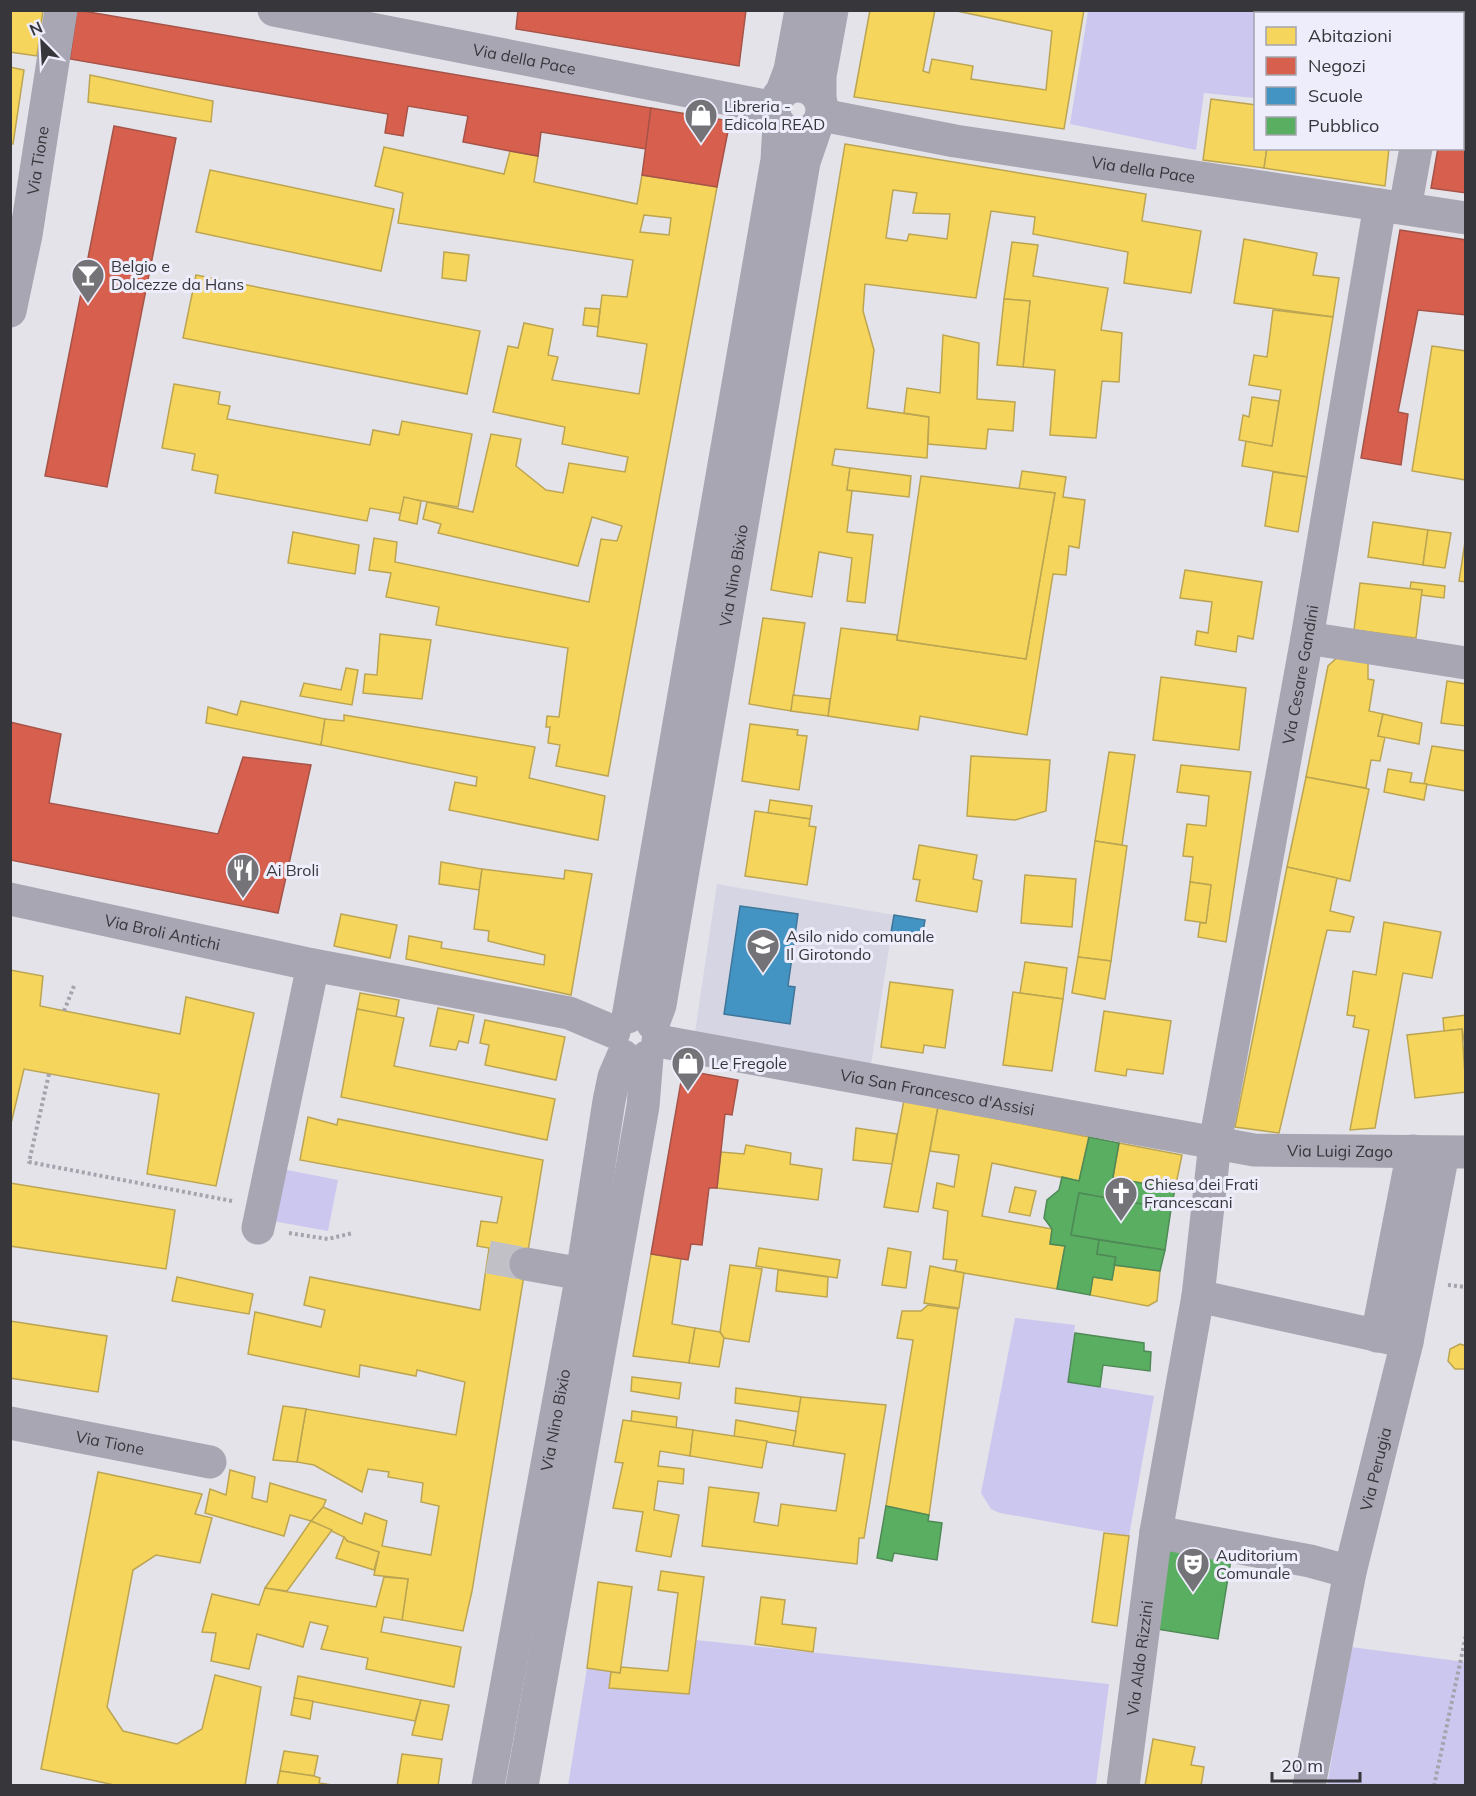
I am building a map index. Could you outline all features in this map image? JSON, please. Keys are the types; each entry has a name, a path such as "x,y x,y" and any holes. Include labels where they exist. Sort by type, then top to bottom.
{"street":[{"name":"Via Tione","path":"10,311 26,235 61,10"},
{"name":"Via della Pace","path":"274,10 778,109"},
{"name":"Via Nino Bixio","path":"522,1785 641,1118 637,1038 775,171 778,109 790,70 801,10"},
{"name":"Via Nino Bixio","path":"488,1785 582,1274 612,1089 637,1038 660,1005 804,162 819,114 820,76 832,10"},
{"path":"778,109 794,87 802,87 816,94 819,114"},
{"name":"Via della Pace","path":"819,114 955,141 1466,218"},
{"name":"Via Cesare Gandini","path":"1215,1143 1307,638 1393,206 1415,150"},
{"path":"1307,638 1466,663"},
{"name":"Via Broli Antichi","path":"10,899 313,965 569,1013 637,1038"},
{"path":"260,1217 313,965"},
{"name":"Via San Francesco d'Assisi","path":"637,1038 1215,1143"},
{"name":"Via Luigi Zago","path":"1215,1143 1254,1150 1440,1152"},
{"name":"Via Aldo Rizzini","path":"1123,1785 1156,1532 1198,1296 1215,1143"},
{"name":"Via Perugia","path":"1309,1785 1392,1339 1440,1152"},
{"path":"526,1264 582,1274"},
{"path":"1198,1296 1392,1339"},
{"name":"Via Tione","path":"10,1423 210,1462"},
{"path":"1156,1532 1310,1561 1350,1572"}],"path":[{"path":"64,1011 74,986"},
{"path":"49,1074 29,1162 260,1217 328,1239 353,1233"},
{"path":"1434,1785 1466,1635"}],"shaded area":[{"path":"1088,10 1292,11 1254,12 1254,98 1204,93 1196,150 1070,124"},
{"path":"717,884 894,915 871,1065 695,1032"},
{"path":"282,1169 338,1180 328,1231 273,1221"},
{"path":"1015,1318 1075,1325 1069,1382 1154,1396 1129,1536 1000,1513 991,1509 981,1493"},
{"path":"696,1640 1109,1684 1096,1785 568,1786 587,1668 611,1672 609,1688 689,1694"},
{"path":"1351,1647 1465,1662 1465,1785 1327,1786"}],"building: Abitazioni":[{"path":"10,10 43,10 37,56 10,52"},
{"path":"870,10 935,10 923,71 929,73 932,59 973,66 971,79 1046,90 1052,31 952,10 1084,10 1064,129 854,97"},
{"path":"1298,10 1331,10 1331,12 1298,12"},
{"path":"1464,19 1466,19 1466,129 1464,129"},
{"path":"10,67 24,70 13,144 10,144"},
{"path":"90,75 213,101 211,122 88,102"},
{"path":"1211,99 1254,105 1254,150 1267,150 1264,168 1203,160"},
{"path":"845,144 1146,194 1142,221 1201,231 1191,293 1124,283 1128,252 1033,234 1035,217 991,211 976,298 865,284 863,311 874,350 867,408 929,417 927,458 835,449 832,465 850,468 847,490 852,491 847,532 873,535 865,603 847,601 852,558 819,552 812,597 771,590","holes":["893,190 917,193 913,213 950,214 947,239 909,234 907,241 886,238"]},
{"path":"384,147 504,174 510,151 538,156 534,182 637,204 642,175 717,187 608,776 556,766 560,745 548,743 550,727 546,727 547,716 559,717 568,648 436,625 439,607 386,597 391,573 369,570 374,538 397,542 395,562 589,602 601,539 617,541 622,526 592,517 578,566 438,533 441,524 423,519 427,502 473,512 491,434 521,439 516,466 546,490 563,493 569,463 625,472 628,457 562,444 565,427 493,412 508,346 518,348 524,323 553,329 548,355 558,357 552,380 639,394 647,344 597,336 602,295 627,297 633,260 398,223 403,193 375,186","holes":["644,215 671,218 669,235 640,232"]},
{"path":"1267,150 1389,150 1385,186 1264,168"},
{"path":"210,170 394,209 381,271 196,232"},
{"path":"1244,239 1317,253 1313,275 1339,278 1333,317 1234,303"},
{"path":"1012,242 1038,245 1033,276 1108,288 1101,330 1122,333 1119,382 1102,381 1096,438 1050,435 1055,370 1023,367 1030,301 1004,299"},
{"path":"444,252 469,255 466,281 442,278"},
{"path":"196,275 480,331 467,394 183,338"},
{"path":"1004,299 1030,301 1023,367 997,365"},
{"path":"585,308 600,309 598,327 583,325"},
{"path":"1273,310 1333,317 1307,477 1242,466 1246,441 1272,446 1281,390 1249,385 1254,355 1267,357"},
{"path":"943,335 979,343 977,399 1015,402 1013,431 988,429 986,449 928,444 929,417 904,413 907,388 940,393"},
{"path":"1432,346 1466,351 1466,480 1412,471"},
{"path":"174,384 220,392 218,404 230,406 227,419 370,445 373,430 399,435 402,421 472,434 458,507 406,498 403,514 370,508 367,521 215,493 218,475 192,470 195,454 162,448"},
{"path":"1252,397 1279,401 1272,446 1239,440 1243,415 1249,417"},
{"path":"850,468 911,476 909,497 847,490"},
{"path":"1022,471 1066,477 1063,497 1085,500 1079,548 1069,546 1066,575 1053,574 1027,735 920,716 918,730 828,716 841,628 897,635 897,640 1026,659 1055,493 1019,489"},
{"path":"1273,472 1307,477 1298,532 1265,526"},
{"path":"921,476 1055,493 1026,659 897,640"},
{"path":"404,497 421,501 417,524 399,520"},
{"path":"1373,522 1428,530 1423,565 1368,557"},
{"path":"1428,530 1451,533 1445,568 1423,565"},
{"path":"293,532 359,545 355,574 288,563"},
{"path":"1466,542 1466,582 1459,581"},
{"path":"1185,570 1262,582 1253,639 1238,636 1236,652 1195,645 1197,631 1208,633 1212,602 1180,598"},
{"path":"1411,582 1445,586 1444,598 1421,595 1422,590 1410,589"},
{"path":"1360,583 1422,590 1416,638 1354,630"},
{"path":"763,618 805,623 791,711 749,704"},
{"path":"380,634 431,640 422,699 363,693 365,674 377,675"},
{"path":"1340,655 1368,660 1368,679 1374,680 1369,711 1383,714 1378,736 1385,737 1380,761 1371,760 1366,788 1306,777 1328,666"},
{"path":"346,668 358,670 352,705 300,696 304,683 341,690"},
{"path":"1161,677 1246,688 1239,750 1153,740"},
{"path":"1447,681 1466,684 1466,726 1441,723"},
{"path":"793,695 830,699 828,716 791,711"},
{"path":"241,701 325,719 321,745 206,723 208,707 237,715"},
{"path":"1383,714 1422,723 1419,744 1378,736"},
{"path":"344,715 535,747 529,778 605,796 598,840 449,810 455,782 476,786 477,777 321,745 325,719 344,721"},
{"path":"750,724 798,730 797,735 807,736 799,790 742,781"},
{"path":"1432,746 1466,751 1466,791 1424,784"},
{"path":"1109,752 1135,755 1122,845 1095,841"},
{"path":"971,756 1050,760 1046,811 1015,820 967,816"},
{"path":"1181,765 1251,772 1226,942 1198,937 1200,923 1206,923 1211,885 1190,882 1193,857 1183,856 1187,824 1206,826 1209,796 1177,792"},
{"path":"1388,769 1412,773 1410,782 1427,784 1424,800 1384,792"},
{"path":"1306,777 1369,789 1350,881 1287,867"},
{"path":"770,800 812,806 810,819 768,813"},
{"path":"755,811 810,819 809,826 816,827 807,885 745,876"},
{"path":"1095,841 1127,846 1111,961 1078,957"},
{"path":"919,845 977,855 973,879 982,881 977,912 916,901 920,880 913,879"},
{"path":"441,862 482,869 479,890 439,884"},
{"path":"1287,867 1337,878 1330,911 1354,917 1350,932 1327,930 1279,1133 1235,1127"},
{"path":"482,869 564,879 565,870 592,874 571,995 406,959 409,936 442,942 441,948 544,965 545,955 488,941 489,931 474,929"},
{"path":"1025,875 1076,879 1072,927 1021,923"},
{"path":"1190,882 1211,885 1206,923 1185,920"},
{"path":"341,914 397,925 390,958 334,946"},
{"path":"1384,922 1441,932 1432,978 1403,973 1375,1128 1350,1130 1369,1030 1353,1027 1355,1016 1347,1015 1353,971 1376,975"},
{"path":"1078,957 1111,961 1105,999 1072,993"},
{"path":"1025,962 1067,968 1063,999 1020,993"},
{"path":"10,970 43,976 40,1006 180,1034 186,997 254,1013 216,1186 147,1174 159,1094 24,1069 10,1128"},
{"path":"890,982 953,990 945,1048 924,1045 923,1053 881,1047"},
{"path":"1013,992 1063,999 1052,1071 1003,1065"},
{"path":"360,993 399,1000 396,1017 357,1009"},
{"path":"438,1008 474,1015 468,1043 459,1041 456,1050 430,1046"},
{"path":"357,1009 404,1018 394,1066 555,1099 547,1140 341,1097"},
{"path":"1104,1011 1171,1021 1163,1074 1127,1069 1126,1076 1095,1071"},
{"path":"1466,1015 1466,1050 1462,1029 1444,1031 1443,1018"},
{"path":"485,1020 565,1037 556,1080 485,1065 489,1045 480,1043"},
{"path":"1462,1029 1466,1092 1415,1098 1407,1035"},
{"path":"904,1100 938,1107 918,1212 884,1207"},
{"path":"938,1107 1089,1137 1079,1181 992,1163 982,1216 1052,1229 1050,1244 1065,1246 1057,1289 955,1271 957,1260 943,1259 948,1211 933,1208 937,1183 954,1187 959,1155 930,1151"},
{"path":"308,1117 337,1125 338,1119 543,1160 472,1591 463,1631 402,1620 408,1579 374,1575 379,1552 347,1541 344,1537 311,1521 323,1507 362,1524 365,1513 387,1521 382,1546 431,1555 439,1506 421,1502 423,1483 388,1477 389,1472 368,1469 362,1492 314,1465 297,1462 306,1409 456,1435 465,1382 417,1370 416,1376 360,1365 359,1377 248,1354 255,1312 321,1327 325,1310 304,1305 310,1277 480,1310 489,1248 477,1246 481,1221 497,1223 502,1197 300,1160"},
{"path":"856,1128 897,1134 892,1164 853,1160"},
{"path":"1119,1143 1182,1155 1175,1189 1113,1178"},
{"path":"746,1145 791,1153 790,1164 822,1169 818,1200 717,1188 721,1152 744,1154"},
{"path":"10,1183 175,1210 166,1269 10,1246"},
{"path":"1015,1187 1036,1191 1030,1216 1009,1212"},
{"path":"759,1248 840,1260 837,1278 756,1266"},
{"path":"888,1248 911,1252 906,1288 882,1285"},
{"path":"651,1254 681,1259 672,1324 695,1328 689,1363 633,1356"},
{"path":"730,1265 762,1269 749,1342 724,1338 720,1332"},
{"path":"1114,1265 1160,1271 1157,1301 1148,1306 1090,1295 1093,1277 1112,1280"},
{"path":"930,1266 964,1273 959,1308 924,1303"},
{"path":"778,1270 828,1277 827,1297 776,1291"},
{"path":"177,1277 253,1294 249,1314 172,1301"},
{"path":"928,1305 958,1309 929,1515 886,1506 913,1340 897,1338 902,1311 921,1311"},
{"path":"10,1321 107,1336 98,1392 10,1378"},
{"path":"695,1328 720,1332 724,1338 719,1367 689,1363"},
{"path":"1460,1344 1466,1346 1466,1369 1455,1369 1448,1361 1450,1349"},
{"path":"632,1377 681,1383 679,1399 631,1391"},
{"path":"736,1388 801,1397 799,1412 735,1403"},
{"path":"801,1397 886,1405 864,1538 859,1538 857,1564 702,1546 709,1487 759,1493 754,1522 778,1526 781,1504 836,1511 845,1454 793,1446"},
{"path":"283,1406 306,1409 297,1462 273,1460"},
{"path":"632,1411 677,1417 676,1428 631,1422"},
{"path":"623,1420 693,1430 690,1456 660,1451 658,1466 684,1469 683,1484 658,1481 654,1510 679,1515 671,1557 636,1551 643,1512 613,1508 623,1463 615,1462"},
{"path":"736,1420 796,1431 793,1446 734,1437"},
{"path":"693,1430 767,1441 762,1468 690,1456"},
{"path":"230,1470 255,1477 252,1498 267,1502 270,1483 326,1500 311,1521 290,1515 284,1536 205,1513 210,1489 226,1495"},
{"path":"98,1472 202,1494 195,1514 212,1518 200,1563 156,1555 133,1570 107,1707 123,1731 177,1744 202,1729 215,1675 261,1687 245,1786 119,1786 41,1769"},
{"path":"311,1521 332,1530 287,1591 265,1588"},
{"path":"1104,1533 1129,1536 1117,1626 1092,1622"},
{"path":"344,1537 347,1541 379,1552 374,1570 336,1558"},
{"path":"661,1571 704,1577 689,1694 609,1688 611,1672 620,1673 621,1667 668,1671 678,1593 658,1590"},
{"path":"384,1577 408,1579 402,1620 384,1617 381,1632 461,1647 454,1687 366,1669 368,1658 321,1649 328,1626 310,1622 303,1647 257,1634 249,1669 211,1661 216,1633 202,1632 212,1594 259,1605 265,1588 376,1607"},
{"path":"598,1582 632,1587 620,1673 587,1668"},
{"path":"761,1597 785,1600 782,1624 816,1628 813,1652 755,1644"},
{"path":"298,1676 421,1700 415,1721 294,1698"},
{"path":"294,1698 313,1701 310,1719 291,1715"},
{"path":"421,1700 449,1705 442,1740 412,1735"},
{"path":"1153,1739 1195,1747 1191,1765 1204,1767 1201,1786 1145,1786"},
{"path":"284,1751 318,1756 314,1776 280,1771"},
{"path":"402,1754 442,1759 438,1786 397,1786"},
{"path":"280,1771 314,1776 320,1778 319,1783 339,1786 277,1786"}],"building: Negozi":[{"path":"77,10 651,108 646,149 541,132 538,156 510,151 463,142 468,116 408,106 403,136 385,133 388,114 70,59"},
{"path":"518,10 746,10 739,66 516,29"},
{"path":"651,108 730,121 717,187 642,175"},
{"path":"114,126 176,138 107,487 45,476"},
{"path":"1464,129 1466,129 1466,193 1431,188 1438,150 1464,150"},
{"path":"1400,230 1466,240 1466,315 1418,310 1398,412 1408,414 1401,465 1361,458"},
{"path":"10,722 61,734 49,803 218,834 243,757 311,765 278,913 10,860"},
{"path":"683,1070 738,1080 732,1115 725,1114 717,1188 709,1188 702,1245 691,1244 688,1260 651,1254"}],"building: Scuole":[{"path":"740,906 798,914 788,986 795,987 790,1024 724,1014"},
{"path":"894,915 925,920 921,943 890,938"}],"building: Pubblico":[{"path":"1089,1137 1119,1143 1109,1199 1079,1193 1071,1235 1099,1240 1097,1254 1116,1257 1112,1280 1093,1277 1090,1295 1057,1289 1065,1246 1050,1244 1052,1229 1044,1218 1047,1200 1059,1190 1062,1177 1079,1181"},
{"path":"1113,1178 1175,1189 1171,1209 1109,1199"},
{"name":"Chiesa dei Frati Francescani","path":"1079,1193 1171,1209 1165,1250 1071,1235"},
{"path":"1099,1240 1165,1250 1160,1271 1114,1265 1116,1257 1097,1254"},
{"path":"1075,1333 1144,1343 1144,1351 1151,1352 1150,1371 1103,1365 1100,1387 1068,1382"},
{"path":"886,1506 929,1515 928,1521 942,1523 937,1560 894,1553 892,1561 877,1558"},
{"path":"1164,1542 1232,1553 1218,1639 1150,1628"}],"tunnel":[{"path":"488,1257 526,1264"}],"place":[{"name":"Libreria - Edicola READ","path":"701,144"},
{"name":"Belgio e Dolcezze da Hans","path":"88,304"},
{"name":"Ai Broli","path":"243,899"},
{"name":"Asilo nido comunale Il Girotondo","path":"763,974"},
{"name":"Le Fregole","path":"688,1092"},
{"name":"Chiesa dei Frati Francescani","path":"1121,1222"},
{"name":"Auditorium Comunale","path":"1193,1593"}]}
